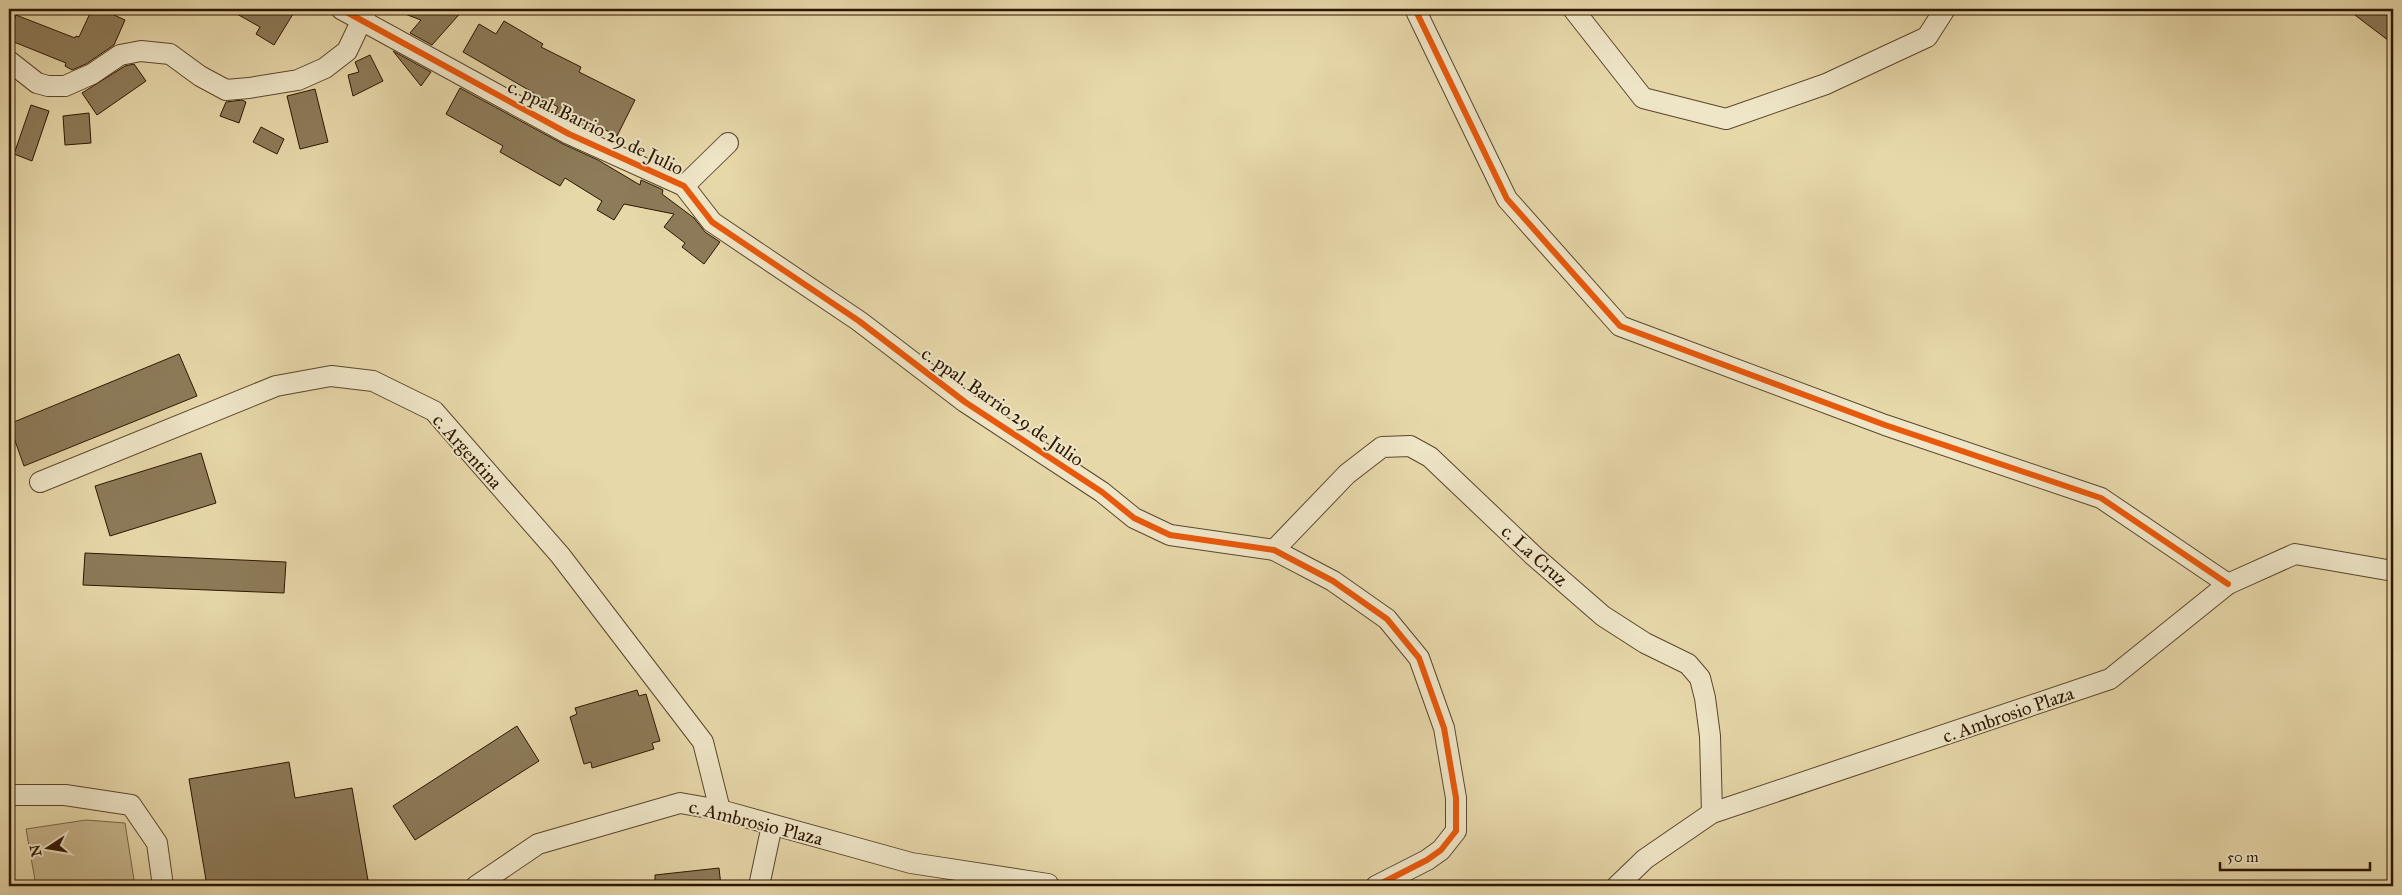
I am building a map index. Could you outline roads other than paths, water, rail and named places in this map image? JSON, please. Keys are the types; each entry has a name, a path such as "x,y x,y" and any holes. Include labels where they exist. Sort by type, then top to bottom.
{"street":[{"name":"c. ppal. Barrio 29 de Julio","path":"341,9 365,14 569,134 684,186 712,222 859,321 965,402 1102,492 1134,518 1170,535 1274,550 1333,581 1387,620 1419,658 1444,728 1456,798 1456,831 1440,850 1427,860 1376,886"},
{"path":"1416,9 1507,199 1620,326 1885,425 2101,498 2228,584"},
{"path":"1573,9 1643,98 1726,120 1826,84 1928,37 1945,9"},
{"path":"9,60 36,83 48,86 65,86 92,74 120,55 141,52 170,54 200,76 226,90 249,88 298,80 326,68 347,51 365,14"},
{"path":"684,186 728,143"},
{"name":"c. Argentina","path":"40,482 276,386 331,376 373,381 434,411 560,555 703,742 720,810"},
{"name":"c. La Cruz","path":"1274,550 1347,474 1382,447 1410,446 1430,457 1534,556 1603,616 1645,643 1688,664 1700,678 1705,698 1710,736 1712,813"},
{"name":"c. Ambrosio Plaza","path":"1617,886 1645,859 1712,813 2110,679 2228,584 2295,554 2393,571"},
{"path":"9,795 64,796 131,805 157,843 162,886"},
{"name":"c. Ambrosio Plaza","path":"476,886 538,844 680,804 720,810 911,863 1050,885"},
{"path":"759,886 772,825"}]}
